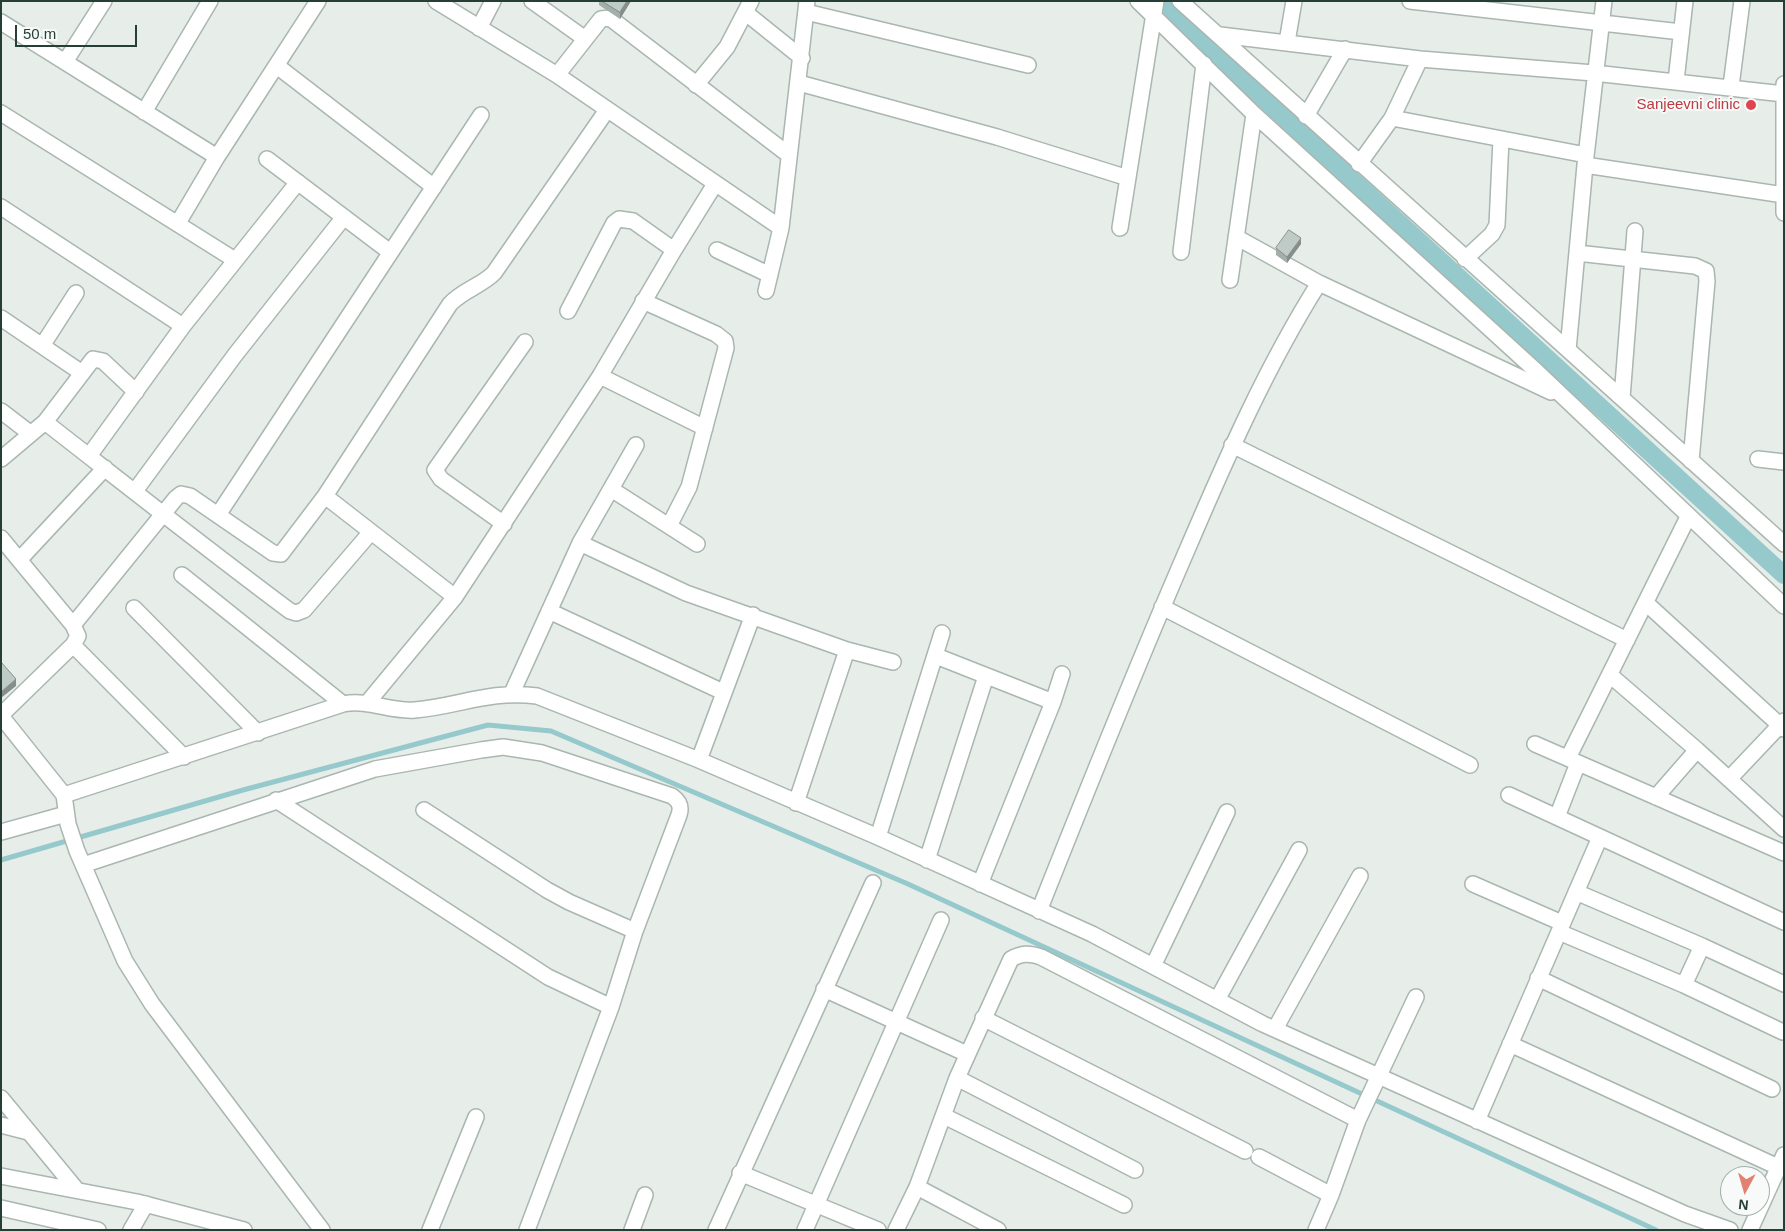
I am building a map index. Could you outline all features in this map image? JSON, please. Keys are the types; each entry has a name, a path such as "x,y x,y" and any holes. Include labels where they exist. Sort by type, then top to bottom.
{"street":[{"path":"65,62 104,1"},
{"path":"144,112 210,1"},
{"path":"178,223 217,157 318,1"},
{"path":"436,1 557,75 781,228"},
{"path":"479,28 494,1"},
{"path":"532,1 584,38"},
{"path":"1138,1 1155,7 1204,64 1254,114 1562,396 1784,606"},
{"path":"1180,1 1220,35 1359,164 1784,544"},
{"path":"1287,42 1294,1"},
{"path":"1410,1 1496,6 1602,23 1682,32"},
{"path":"1568,350 1594,73 1604,1"},
{"path":"1676,82 1685,1"},
{"path":"1731,86 1742,1"},
{"path":"696,84 727,47 749,7 802,58"},
{"path":"766,291 781,228 807,7 1028,65"},
{"path":"1120,228 1155,7"},
{"path":"557,75 584,38 601,19 610,18 789,155"},
{"path":"1,22 217,157"},
{"path":"1220,35 1420,59 1783,90 1784,213"},
{"path":"1306,116 1345,49"},
{"path":"1359,164 1392,118 1420,59"},
{"path":"1181,252 1204,64"},
{"path":"277,66 434,187"},
{"path":"798,83 997,137 1128,178"},
{"path":"73,625 176,498 186,494 278,555 285,549 325,496 450,304 458,295 486,281 494,273 607,110"},
{"path":"1,113 235,260"},
{"path":"1230,280 1254,114"},
{"path":"218,515 481,115"},
{"path":"1392,118 1501,139 1586,160 1784,195"},
{"path":"1466,258 1492,234 1497,225 1501,139"},
{"path":"267,159 390,252"},
{"path":"89,456 182,326 298,182"},
{"path":"368,702 455,598 600,376 715,184"},
{"path":"1,207 182,326"},
{"path":"135,491 236,354 344,217"},
{"path":"568,310 614,223 619,219 633,221 674,250"},
{"path":"1622,398 1635,231"},
{"path":"1236,237 1319,283 1562,396"},
{"path":"717,250 770,275"},
{"path":"1577,252 1695,266 1702,268 1708,275 1691,461"},
{"path":"1039,911 1127,688 1232,445 1296,319 1319,283"},
{"path":"42,346 76,293"},
{"path":"644,301 716,334 725,342 726,348 689,487 669,526"},
{"path":"1,318 82,373"},
{"path":"504,524 441,479 435,470 525,342"},
{"path":"1,459 45,422 93,360 98,360 136,392"},
{"path":"600,376 705,428"},
{"path":"1,411 31,434"},
{"path":"45,422 135,491 162,515 290,611 296,613 304,610 371,532"},
{"path":"512,693 580,543 636,445"},
{"path":"1232,445 1627,640"},
{"path":"1758,459 1784,462"},
{"path":"20,559 105,468"},
{"path":"611,489 697,544"},
{"path":"325,496 455,598"},
{"path":"1557,817 1573,761 1610,675 1688,517"},
{"path":"1,538 73,625 78,636 73,645 1,716 64,795 67,819 77,851 124,961 152,1004 322,1230"},
{"path":"580,543 686,593 847,650 893,662"},
{"path":"182,575 343,704"},
{"path":"1646,602 1782,725 1729,778"},
{"path":"1162,607 1470,765"},
{"path":"134,608 258,733"},
{"path":"549,611 723,692"},
{"path":"699,760 753,616"},
{"path":"878,837 942,633"},
{"path":"73,645 184,757"},
{"path":"796,802 847,650"},
{"path":"936,656 1053,702"},
{"path":"980,884 1053,702 1062,674"},
{"path":"1610,675 1729,778 1784,829"},
{"path":"927,860 986,676"},
{"path":"64,795 343,704 368,702 388,708 416,710 512,693 537,696 554,701 699,760 878,837 1092,934 1276,1029 1685,1214 1730,1230"},
{"path":"1535,744 1784,853"},
{"path":"83,866 276,800 375,769 453,754 503,748 542,754 672,796 678,800 680,810 635,931 611,1007 527,1230"},
{"path":"1656,797 1697,750"},
{"path":"1509,796 1784,922"},
{"path":"276,800 548,977 611,1007"},
{"path":"424,810 547,890 569,902 635,931"},
{"path":"1153,966 1226,812"},
{"path":"1,832 67,819"},
{"path":"1476,1121 1600,837"},
{"path":"1217,1000 1299,850"},
{"path":"1276,1029 1360,876"},
{"path":"716,1230 740,1173 873,883"},
{"path":"1473,884 1783,1032"},
{"path":"1576,892 1702,946 1784,984"},
{"path":"805,1230 941,920"},
{"path":"1684,985 1702,946"},
{"path":"896,1230 917,1187 957,1078 983,1018 1011,960 1019,954 1032,954 1358,1120"},
{"path":"1538,978 1772,1089"},
{"path":"824,989 967,1054"},
{"path":"1316,1230 1377,1075 1416,997"},
{"path":"983,1018 1245,1151"},
{"path":"1510,1044 1781,1161 1750,1230"},
{"path":"957,1078 1135,1170"},
{"path":"1,1098 76,1189"},
{"path":"944,1116 1124,1205"},
{"path":"430,1230 476,1117"},
{"path":"1,1125 28,1132"},
{"path":"1259,1157 1331,1195"},
{"path":"740,1173 878,1230"},
{"path":"1,1176 146,1204 244,1230"},
{"path":"917,1187 997,1229"},
{"path":"632,1230 645,1195"},
{"path":"131,1230 146,1204"},
{"path":"1,1208 98,1230"}],"building":[{"path":"602,1 627,1 620,12"},
{"path":"1289,230 1301,238 1287,257 1276,248"},
{"path":"1,662 16,679 1,692"}],"waterway":[{"path":"1157,1 1784,575"},
{"path":"1,860 243,790 488,725 551,731 908,884 1656,1230"}],"place":[{"name":"Sanjeevni clinic","path":"1751,105"}]}
